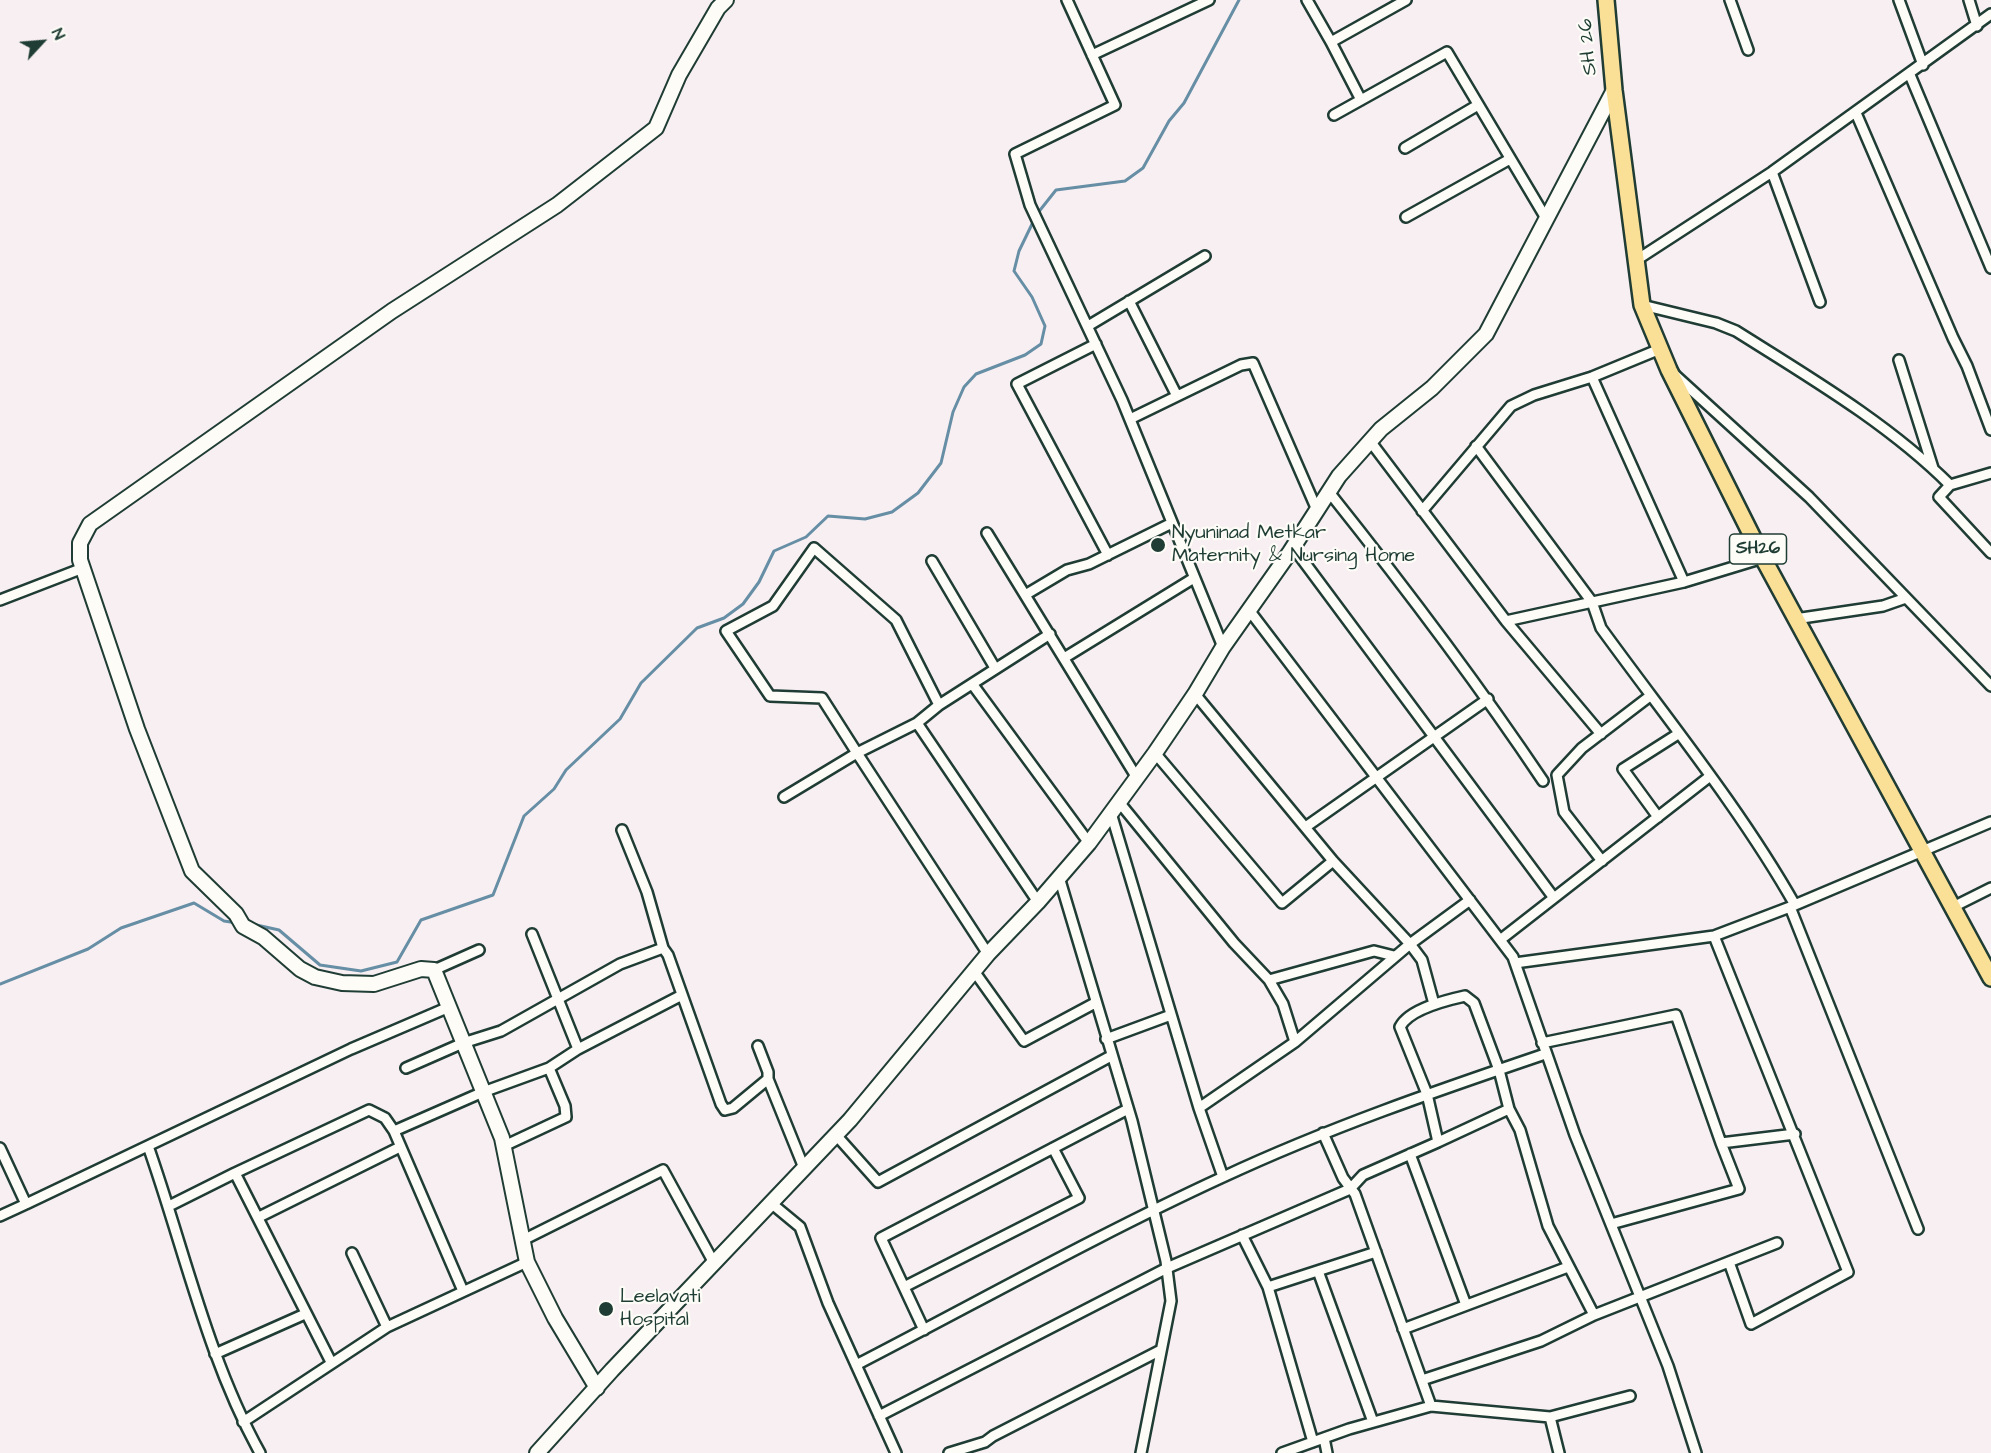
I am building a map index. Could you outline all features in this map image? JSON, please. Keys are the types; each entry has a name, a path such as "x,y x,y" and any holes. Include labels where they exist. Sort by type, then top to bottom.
{"main road":[{"path":"597,1388 555,1318 527,1262 504,1146 434,970 421,969 374,984 342,983 315,977 300,969 270,942 240,920 192,871 137,729 83,568 80,543 90,524 392,311 557,205 656,128 679,75 718,8 726,0"},
{"name":"SH 26","path":"1606,0 1614,90"},
{"path":"537,1453 836,1135 988,954 1038,902 1089,843 1155,753 1195,694 1222,647 1329,492 1381,429 1432,388 1485,334 1614,90"},
{"name":"SH26","path":"1614,90 1642,305 1660,350 1795,619 1991,978"}],"street":[{"path":"1067,0 1116,105 1015,154 1030,205 1130,419 1222,647"},
{"path":"1092,55 1209,0"},
{"path":"1307,0 1361,100"},
{"path":"1331,42 1406,0"},
{"path":"1730,0 1748,50"},
{"path":"1899,0 1923,65"},
{"path":"1969,0 1977,26"},
{"path":"1635,261 1772,172 1910,75 1991,14"},
{"path":"1334,115 1447,52 1547,220"},
{"path":"1910,75 1991,268"},
{"path":"1405,148 1478,105"},
{"path":"1856,113 1967,366 1991,430"},
{"path":"1407,217 1510,159"},
{"path":"1772,172 1820,302"},
{"path":"1088,326 1205,256"},
{"path":"1130,301 1177,396"},
{"path":"1642,305 1716,322 1736,331 1872,421 1933,468 1950,485"},
{"path":"1096,344 1017,384 1108,555"},
{"path":"1422,511 1511,406 1534,395 1592,377 1660,350"},
{"path":"1899,360 1933,468"},
{"path":"1130,419 1241,365 1253,363 1317,510"},
{"path":"1669,370 1809,497 1991,686"},
{"path":"1592,377 1684,582"},
{"path":"1370,441 1506,621 1601,734"},
{"path":"1476,446 1592,602 1601,628 1770,864 1792,906 1918,1229"},
{"path":"1991,473 1950,485 1939,497 1991,553"},
{"path":"1329,492 1488,699 1543,781"},
{"path":"1025,595 1067,570 1089,564 1172,524"},
{"path":"987,533 1137,778"},
{"path":"1293,547 1554,898"},
{"path":"939,705 897,620 814,548 773,606 726,631 770,696 822,698 988,954"},
{"path":"1506,621 1684,582 1763,558"},
{"path":"932,561 995,668"},
{"path":"0,600 83,568"},
{"path":"1064,658 1194,578"},
{"path":"1795,619 1883,606 1906,598"},
{"path":"1249,610 1470,900 1515,963 1545,1054 1668,1366 1696,1453"},
{"path":"784,797 857,753 917,723 939,705 1050,634"},
{"path":"973,685 1089,843"},
{"path":"1195,694 1307,826 1333,861 1410,944 1422,960 1434,1004"},
{"path":"1602,861 1564,812 1557,775 1582,748 1650,696"},
{"path":"1307,826 1488,699"},
{"path":"917,723 1038,902"},
{"path":"1658,817 1623,769 1678,734"},
{"path":"1155,753 1282,903 1333,861"},
{"path":"1500,940 1709,777"},
{"path":"1115,808 1269,980 1283,1005 1295,1042"},
{"path":"1115,808 1199,1108 1223,1177"},
{"path":"1515,963 1714,936 1792,906 1920,850 1991,822"},
{"path":"622,830 647,892 663,948 668,955 721,1104 725,1110 733,1108 768,1079"},
{"path":"1059,877 1128,1109 1167,1268 1171,1301 1141,1453"},
{"path":"1953,907 1991,888"},
{"path":"1199,1108 1295,1042 1374,976 1394,956 1470,900"},
{"path":"532,934 578,1049"},
{"path":"1714,936 1795,1134 1848,1272 1751,1324 1729,1262"},
{"path":"406,1068 463,1043 501,1031 620,964 663,948"},
{"path":"434,970 479,950"},
{"path":"1269,980 1374,951 1394,956"},
{"path":"974,971 1024,1041 1095,1003"},
{"path":"394,1131 483,1092 549,1068 578,1049 682,995"},
{"path":"1438,1142 1427,1094 1400,1027 1403,1021 1434,1004 1465,996 1474,1003 1499,1070 1509,1109 1520,1130 1548,1226 1593,1315"},
{"path":"0,1216 351,1049 449,1007"},
{"path":"1106,1039 1172,1015"},
{"path":"1542,1042 1676,1015 1739,1189 1611,1224"},
{"path":"758,1046 768,1072 768,1079 804,1168"},
{"path":"856,1365 1154,1210 1223,1177 1323,1133 1427,1094 1545,1054"},
{"path":"836,1135 878,1182 1111,1056"},
{"path":"504,1146 566,1117 565,1106 549,1068"},
{"path":"924,1330 881,1238 1128,1109"},
{"path":"879,1416 1167,1268 1350,1189 1363,1175 1509,1109"},
{"path":"169,1206 369,1110 385,1118 394,1131 462,1291"},
{"path":"1323,1133 1350,1189 1355,1194 1431,1406"},
{"path":"1721,1143 1795,1134"},
{"path":"148,1146 215,1354 243,1422 260,1453"},
{"path":"258,1217 400,1148"},
{"path":"904,1287 1079,1198 1053,1148"},
{"path":"0,1150 26,1204"},
{"path":"1410,1154 1466,1305"},
{"path":"523,1240 663,1170 714,1263"},
{"path":"235,1173 331,1362"},
{"path":"771,1203 800,1227 828,1304 896,1453"},
{"path":"1242,1235 1268,1287 1313,1442"},
{"path":"1422,1380 1541,1341 1593,1315 1777,1243"},
{"path":"1268,1287 1376,1252"},
{"path":"352,1253 387,1327"},
{"path":"243,1422 387,1327 527,1262"},
{"path":"1403,1329 1568,1267"},
{"path":"1318,1271 1373,1422"},
{"path":"215,1354 305,1314"},
{"path":"949,1453 985,1442 1160,1351"},
{"path":"1282,1453 1373,1422 1431,1406 1550,1417 1630,1396"},
{"path":"1550,1417 1559,1453"},
{"path":"1324,1438 1327,1453"},
{"path":"985,1442 989,1453"}],"waterway":[{"path":"1037,214 1056,190 1125,181 1143,168 1169,121 1184,103 1239,0"},
{"path":"252,924 279,930 320,965 361,971 397,962 421,920 493,895 524,816 554,789 566,770 620,719 641,683 697,628 724,618 743,604 759,582 774,551 806,537 828,516 865,519 892,512 918,493 941,463 953,412 964,387 976,374 1025,355 1041,344 1045,326 1032,297 1014,271 1019,251 1034,220"},
{"path":"0,984 88,949 121,928 194,903 224,921 237,923"}],"place":[{"name":"Nyuninad Metkar Maternity & Nursing Home","path":"1158,545"},
{"name":"Leelavati Hospital","path":"606,1309"}]}
